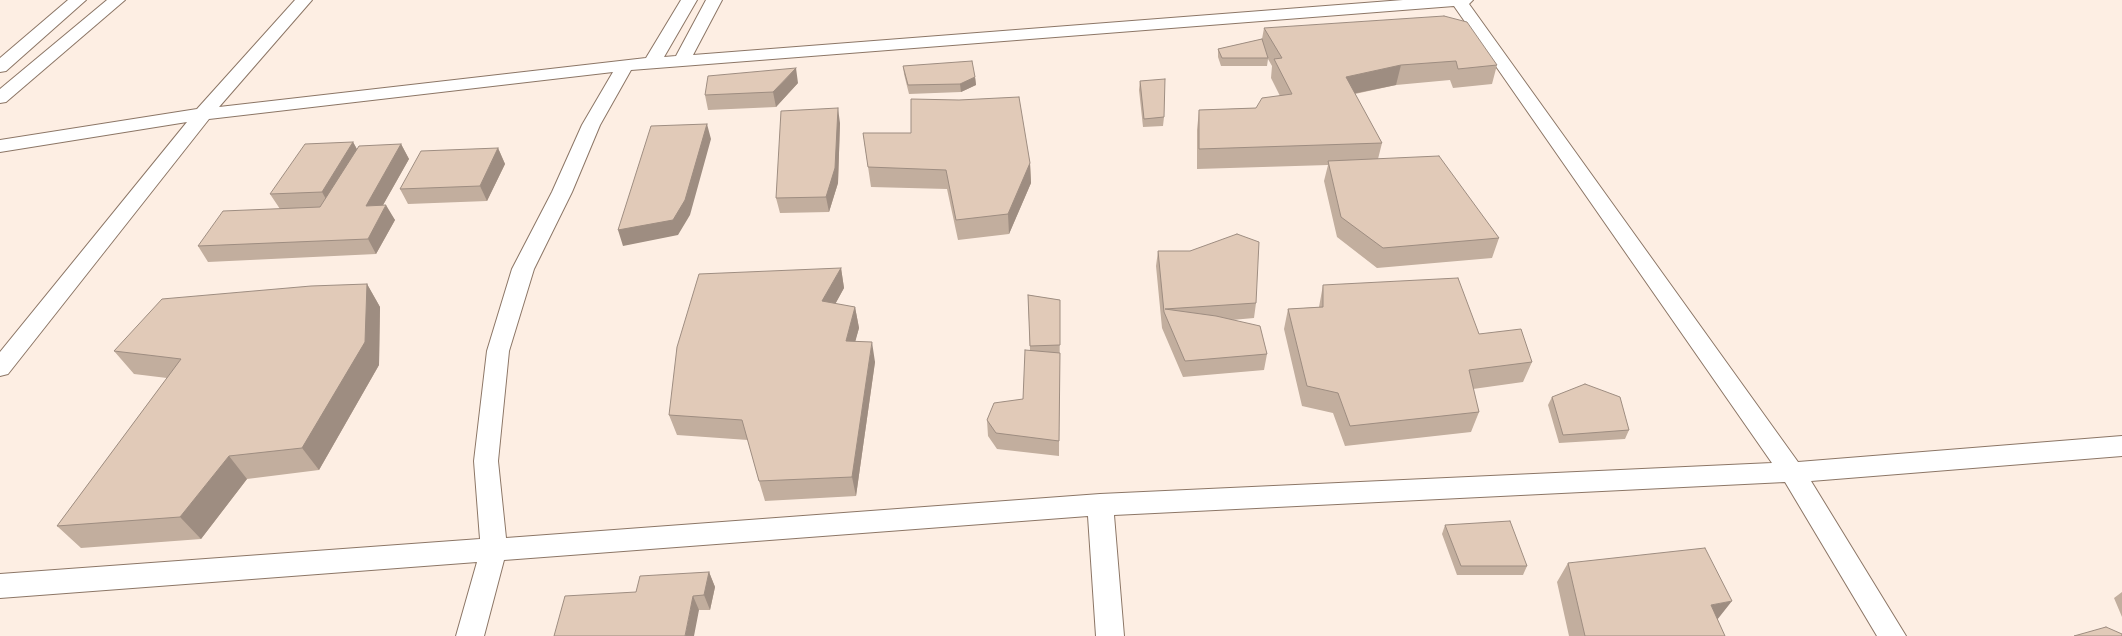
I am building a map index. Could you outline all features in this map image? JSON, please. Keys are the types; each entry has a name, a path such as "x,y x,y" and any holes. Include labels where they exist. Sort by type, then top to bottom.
{"street":[{"path":"0,67 78,0"},
{"path":"0,98 117,0"},
{"path":"0,368 203,114 304,0"},
{"path":"652,63 689,0"},
{"path":"682,60 714,0"},
{"path":"1458,0 1792,472 1892,636"},
{"path":"0,146 203,114 625,65 1465,0"},
{"path":"470,636 494,549 486,461 498,351 523,269 562,192 591,125 625,65"},
{"path":"0,586 1100,505 1792,472 2122,446"},
{"path":"1100,505 1110,636"}],"building":[{"path":"1444,16 1467,22 1497,65 1458,69 1456,61 1401,65 1346,77 1382,143 1199,149 1199,110 1256,108 1262,98 1292,94 1274,59 1282,58 1264,28"},
{"path":"1262,39 1268,58 1222,58 1218,49"},
{"path":"972,61 975,77 960,84 908,85 903,66"},
{"path":"796,68 773,92 705,95 708,76"},
{"path":"1165,79 1164,117 1144,119 1140,81"},
{"path":"1019,97 1030,163 1008,214 956,220 946,170 868,167 863,133 911,133 911,99 959,100"},
{"path":"838,108 835,168 826,197 776,198 781,111"},
{"path":"707,124 685,200 673,220 618,230 651,126"},
{"path":"353,142 322,192 270,194 305,144"},
{"path":"401,144 366,206 386,205 368,239 198,246 223,211 320,207 359,146"},
{"path":"498,148 480,186 400,189 421,151"},
{"path":"1439,156 1499,238 1383,248 1341,217 1328,161"},
{"path":"1237,234 1259,242 1256,303 1165,309 1216,316 1260,326 1267,354 1185,361 1164,312 1158,251 1190,251"},
{"path":"841,268 822,301 855,307 846,341 872,342 852,477 759,481 742,420 669,415 677,347 699,274"},
{"path":"1458,278 1479,334 1521,329 1532,362 1469,370 1479,412 1350,426 1338,393 1307,386 1288,309 1323,307 1323,285"},
{"path":"367,284 365,342 302,448 229,456 180,517 57,526 181,359 114,351 162,299 311,286"},
{"path":"1028,295 1060,300 1060,345 1030,346"},
{"path":"1025,350 1060,353 1059,441 996,433 987,420 994,403 1023,399"},
{"path":"1585,384 1620,397 1629,430 1563,435 1552,397"},
{"path":"1510,521 1527,566 1461,566 1445,525"},
{"path":"1705,548 1732,601 1711,605 1725,636 1585,636 1568,563"},
{"path":"709,572 704,595 693,596 685,636 554,636 565,596 636,592 640,576"},
{"path":"2106,627 2122,634 2122,636 2074,636"}]}
